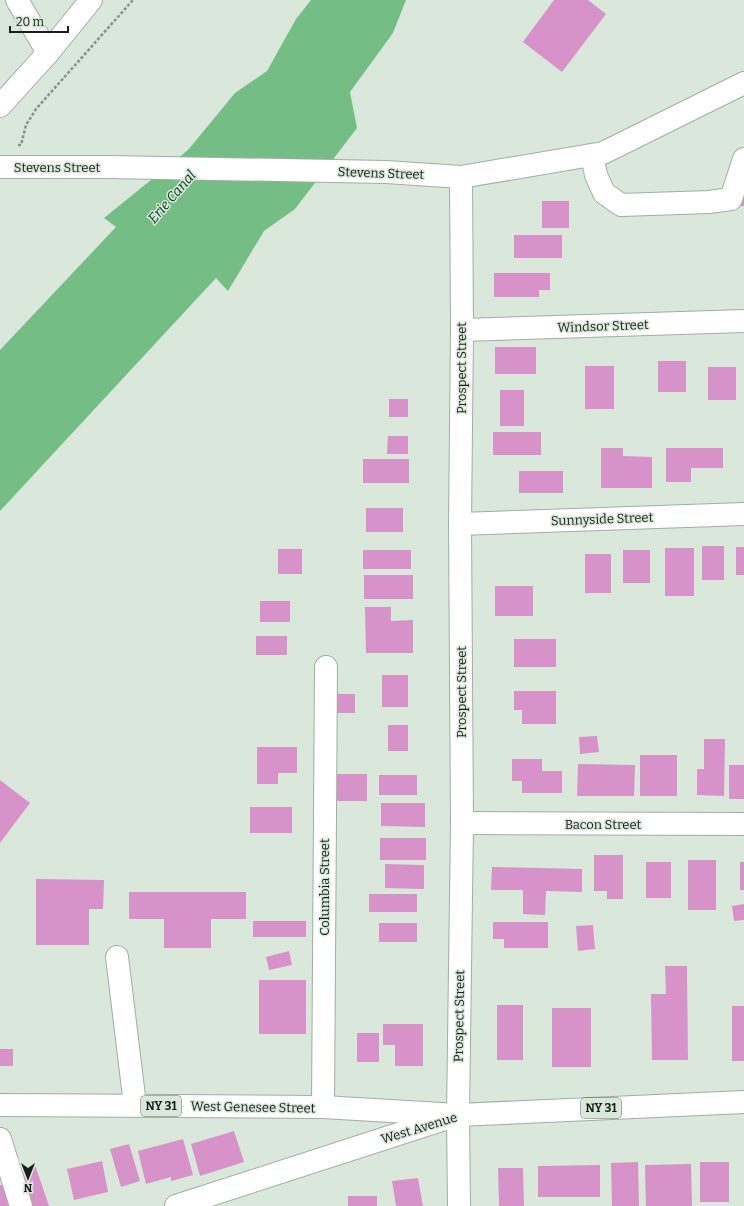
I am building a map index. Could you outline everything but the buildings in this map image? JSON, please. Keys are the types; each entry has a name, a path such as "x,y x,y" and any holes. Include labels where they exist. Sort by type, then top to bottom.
{"main road":[{"path":"17,0 48,53"},
{"path":"0,106 48,53 91,0"},
{"name":"Stevens Street","path":"0,167 109,167 386,172 461,177 603,153 744,83"},
{"path":"592,155 596,176 604,194 621,205 709,202 731,199 744,159"},
{"name":"Prospect Street","path":"459,1206 458,1115 462,824 460,524 462,330 461,177"},
{"name":"Windsor Street","path":"462,330 744,321"},
{"name":"Sunnyside Street","path":"460,524 744,514"},
{"name":"Columbia Street","path":"323,1108 326,667"},
{"name":"Bacon Street","path":"462,824 744,824"},
{"path":"117,957 135,1105"},
{"name":"West Avenue","path":"176,1206 458,1115 744,1102"},
{"name":"West Genesee Street","path":"0,1105 135,1105 323,1108 458,1115"},
{"path":"0,1139 21,1206"}],"path":[{"path":"14,145 20,145 26,125 36,109 133,0"}],"water":[{"name":"Erie Canal","path":"311,0 406,0 393,33 350,92 357,128 295,209 264,231 228,291 216,278 0,511 0,350 116,227 104,218 188,150 235,93 267,71 296,19"}]}
